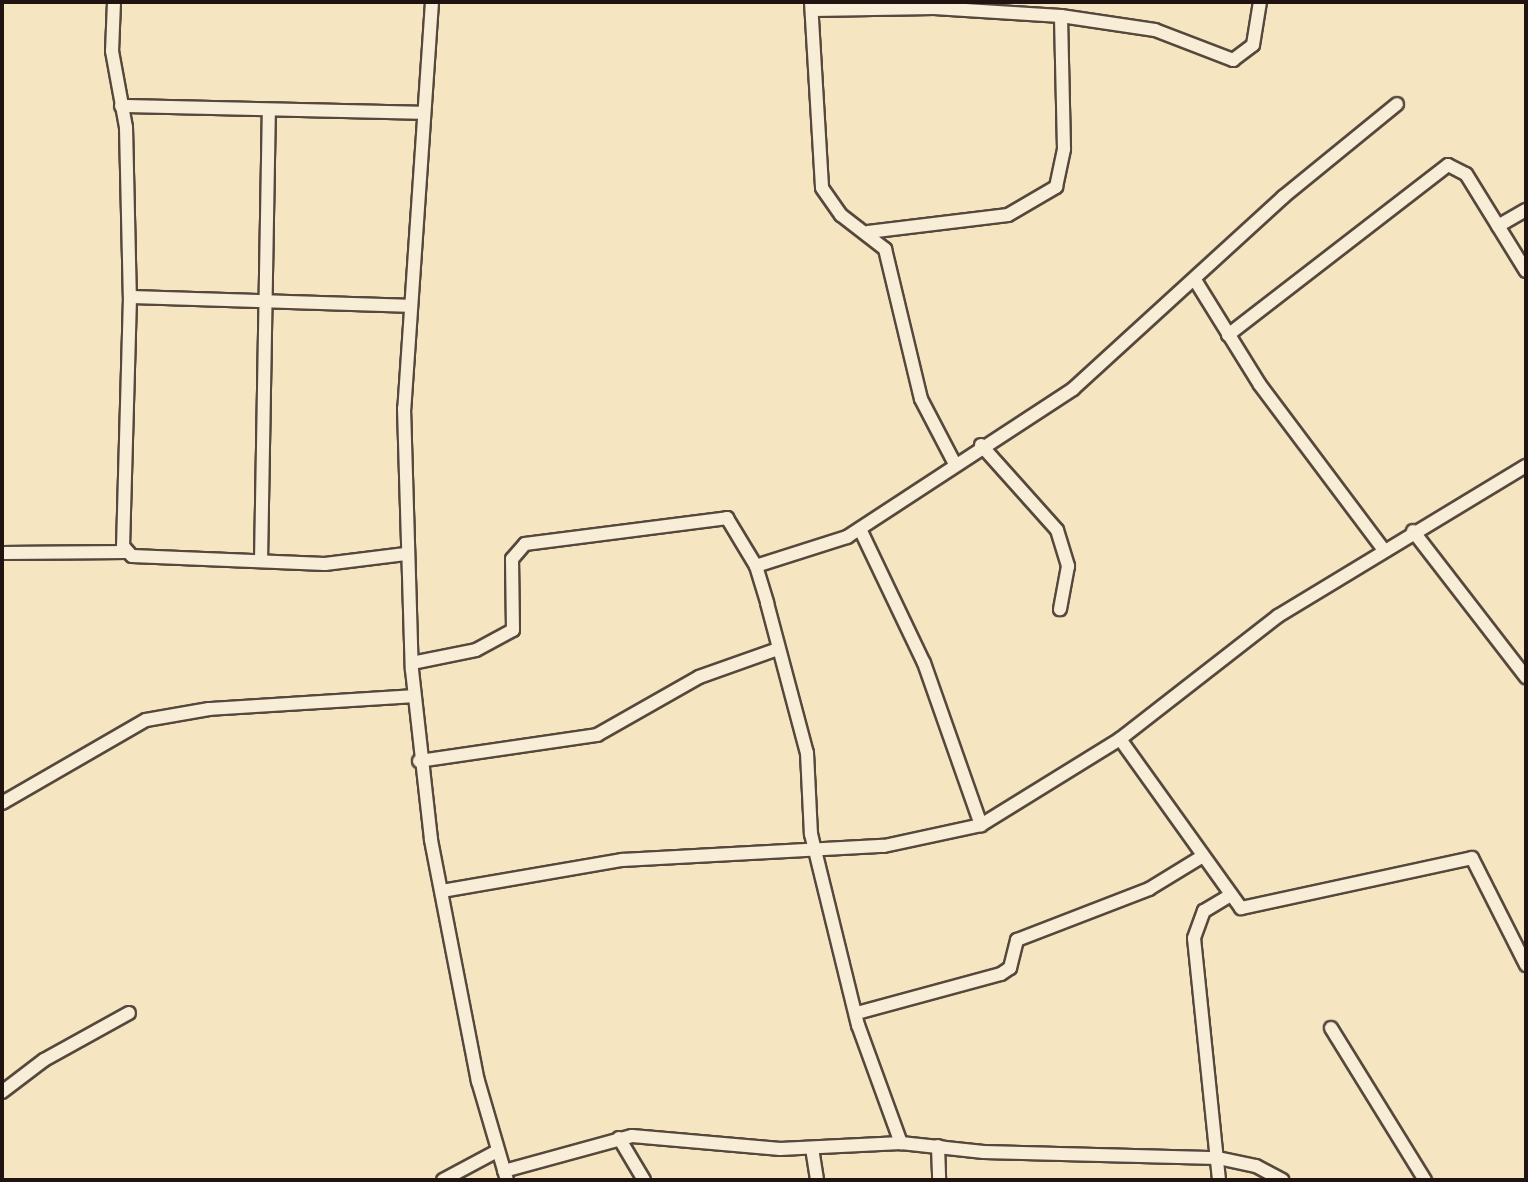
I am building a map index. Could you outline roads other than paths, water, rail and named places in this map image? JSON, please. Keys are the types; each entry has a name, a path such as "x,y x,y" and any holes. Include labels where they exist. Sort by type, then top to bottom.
{"street":[{"path":"114,2 112,51 121,106 130,297 127,552"},
{"path":"432,2 409,306 405,554 418,761 442,891 497,1151 505,1176 619,1138 812,1148 901,1143 1218,1158 1256,1166 1282,1180"},
{"path":"954,462 921,399 896,275 881,243 841,215 822,188 812,6 964,6 1060,16 1155,30 1233,60 1253,45 1260,2"},
{"path":"868,232 1008,215 1056,187 1064,149 1060,16"},
{"path":"756,566 824,549 860,529 954,462 1094,374 1195,280 1397,104"},
{"path":"121,106 424,114"},
{"path":"261,561 262,298 269,112"},
{"path":"1228,335 1448,165 1466,174 1526,271"},
{"path":"1498,226 1526,210"},
{"path":"1195,280 1228,335 1383,549"},
{"path":"130,297 262,298 409,306"},
{"path":"981,445 1057,530 1068,566 1060,610"},
{"path":"442,891 622,860 816,846 884,846 981,825 1120,739 1278,616 1412,531 1526,466"},
{"path":"412,663 476,650 513,630 510,569 525,544 713,515 736,528 756,566 807,754 807,804 816,846 857,1013 901,1143"},
{"path":"860,529 919,651 981,825"},
{"path":"1412,531 1526,677"},
{"path":"2,553 127,552 261,561 345,563 405,554"},
{"path":"418,761 597,734 699,677 778,649"},
{"path":"2,803 146,720 209,709 414,696"},
{"path":"1120,739 1229,896 1251,909 1472,858 1526,965"},
{"path":"857,1013 1001,974 1010,968 1017,940 1149,889 1203,856"},
{"path":"1219,1180 1194,938 1204,911 1229,896"},
{"path":"2,1092 44,1060 129,1013"},
{"path":"1331,1028 1426,1180"},
{"path":"619,1138 644,1180"},
{"path":"938,1146 939,1180"},
{"path":"812,1148 817,1180"},
{"path":"443,1180 497,1151"}]}
